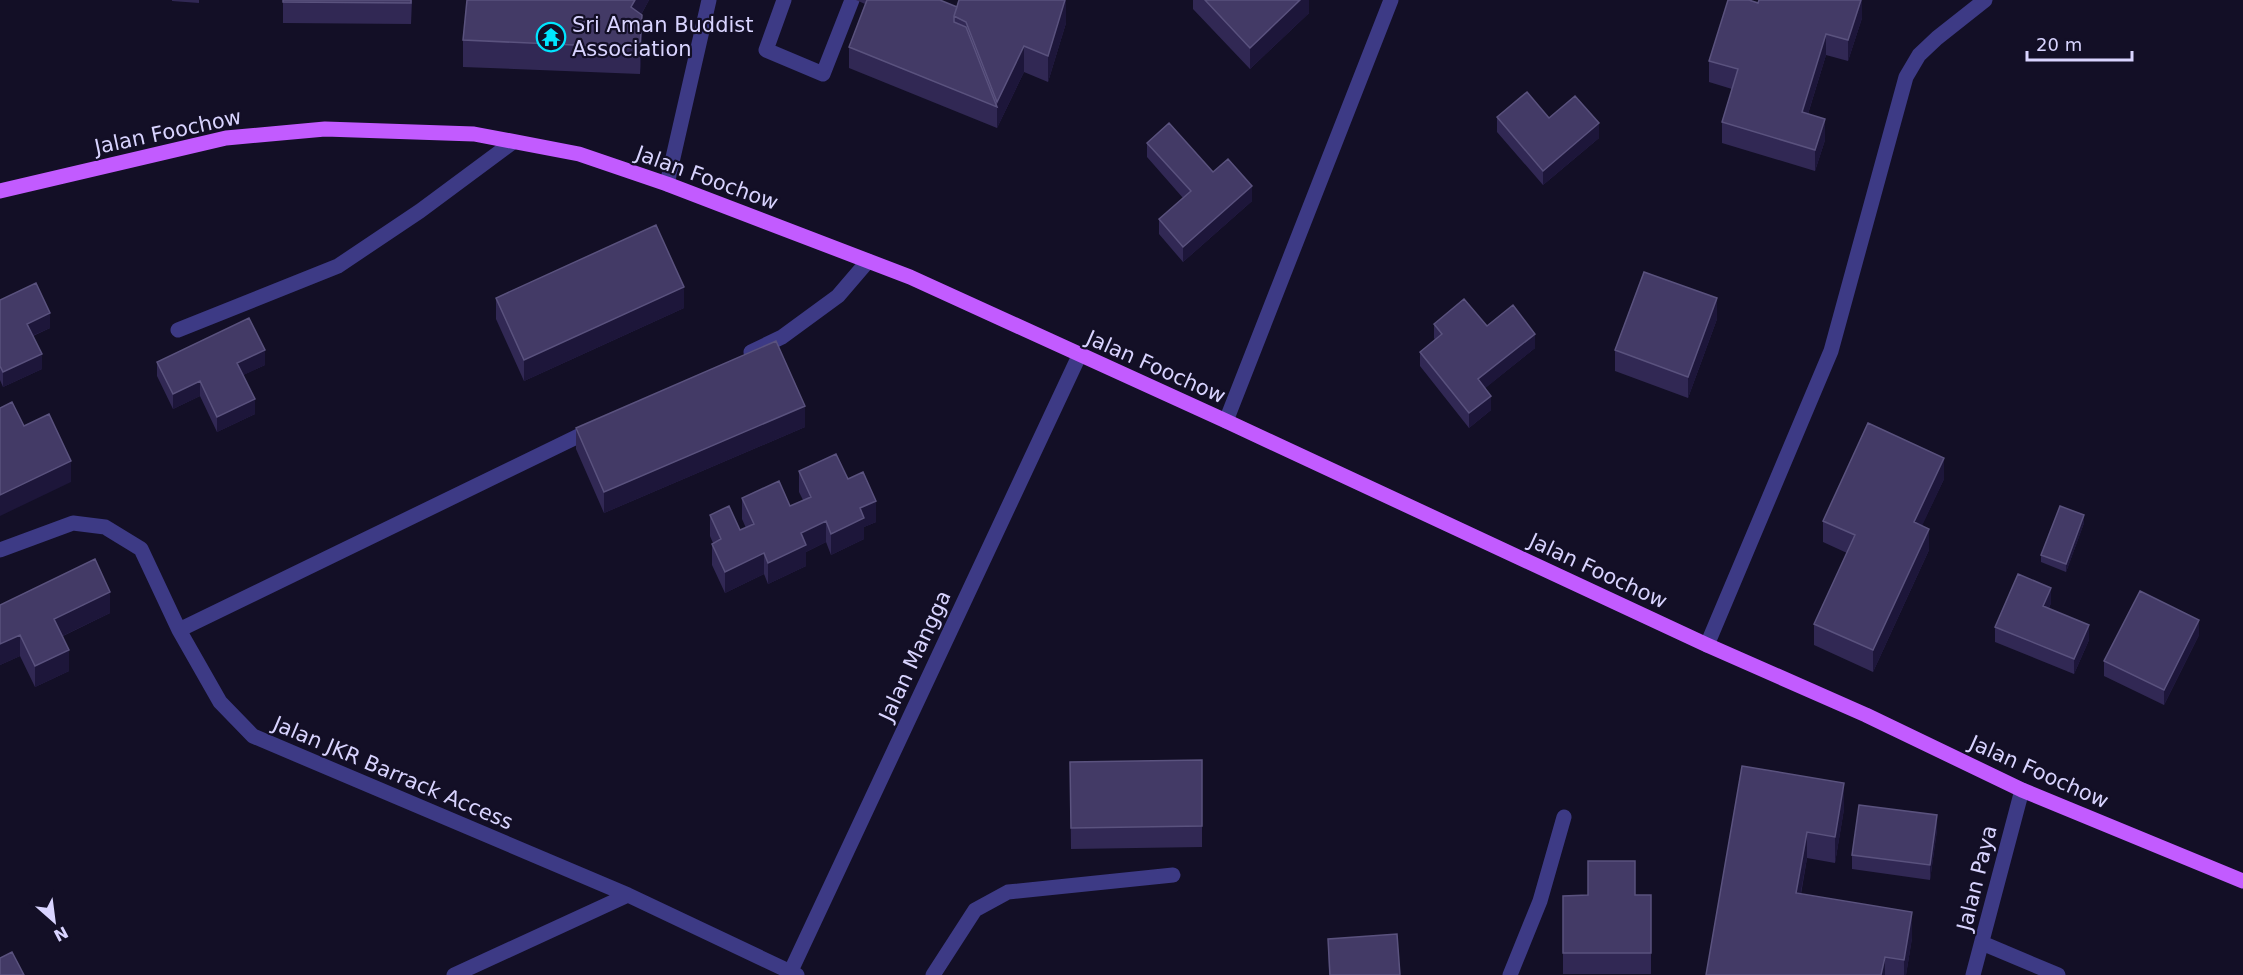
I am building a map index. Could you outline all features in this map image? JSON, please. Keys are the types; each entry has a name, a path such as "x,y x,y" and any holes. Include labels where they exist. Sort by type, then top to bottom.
{"main road":[{"name":"Jalan Foochow","path":"0,191 226,138 325,129 474,134 579,154 667,184 910,277 1707,645 1866,715 2022,790 2243,881"}],"street":[{"path":"667,184 709,0"},
{"path":"784,0 766,50 823,74 852,0"},
{"path":"1226,421 1391,0"},
{"path":"1707,645 1831,351 1906,77 1919,55 1985,0"},
{"path":"178,330 338,267 420,211 513,142"},
{"path":"739,358 782,337 809,318 838,296 868,261"},
{"name":"Jalan Mangga","path":"792,974 1079,356"},
{"path":"179,630 610,421"},
{"name":"Jalan JKR Barrack Access","path":"0,550 73,523 105,527 141,549 179,630 220,702 253,736 628,895 792,974"},
{"name":"Jalan Paya","path":"1973,975 2022,790"},
{"path":"1510,975 1540,901 1563,817"},
{"path":"933,975 975,910 1008,892 1173,875"},
{"path":"454,975 628,895"},
{"path":"1982,943 2058,975"}],"building":[{"path":"283,0 411,0 411,3 283,2"},
{"name":"Sri Aman Buddist Association","path":"467,0 635,0 631,7 642,15 640,48 463,40"},
{"path":"867,0 940,0 957,7 954,22 966,27 997,107 849,47"},
{"path":"959,0 1065,0 1048,56 1024,46 997,102 966,22 954,16"},
{"path":"1205,0 1300,0 1250,48"},
{"path":"1728,0 1749,0 1758,3 1759,0 1861,0 1848,40 1826,34 1802,112 1825,119 1815,150 1722,122 1738,69 1709,61"},
{"path":"1527,92 1549,118 1575,96 1599,123 1543,171 1497,117"},
{"path":"1169,123 1213,172 1228,159 1252,186 1183,247 1159,219 1191,191 1147,143"},
{"path":"656,225 684,287 524,360 496,298"},
{"path":"1644,272 1717,298 1688,377 1615,350"},
{"path":"36,283 50,313 27,324 42,354 3,372 0,366 0,300"},
{"path":"1464,299 1487,326 1513,305 1535,334 1478,379 1491,396 1469,413 1420,352 1442,334 1434,324"},
{"path":"249,318 265,350 237,363 255,399 217,417 200,381 173,394 157,362"},
{"path":"776,341 805,406 604,492 576,428"},
{"path":"12,402 24,426 49,414 71,461 0,495 0,408"},
{"path":"1868,423 1944,458 1914,522 1929,529 1873,650 1814,624 1855,535 1823,521"},
{"path":"836,454 848,479 863,472 876,501 860,508 864,518 831,534 826,521 801,533 806,545 768,563 764,553 725,572 712,544 721,539 710,515 729,506 740,530 754,524 742,498 779,481 790,506 811,497 799,471"},
{"path":"2060,506 2084,515 2066,564 2041,555"},
{"path":"95,559 110,592 54,619 69,650 35,666 20,635 0,644 0,605"},
{"path":"2018,574 2051,588 2043,606 2089,625 2074,659 1995,627"},
{"path":"2140,591 2199,620 2164,690 2104,661"},
{"path":"1202,760 1202,826 1071,828 1070,762"},
{"path":"1742,766 1844,783 1835,837 1807,832 1796,893 1912,912 1904,960 1885,957 1881,975 1706,975"},
{"path":"1859,805 1937,815 1930,865 1852,855"},
{"path":"1588,861 1635,861 1635,895 1651,895 1651,953 1563,953 1563,896 1588,895"},
{"path":"1397,934 1400,975 1330,975 1328,939"},
{"path":"12,952 24,975 0,975 0,958"}],"place":[{"name":"Sri Aman Buddist Association","path":"551,37"}]}
